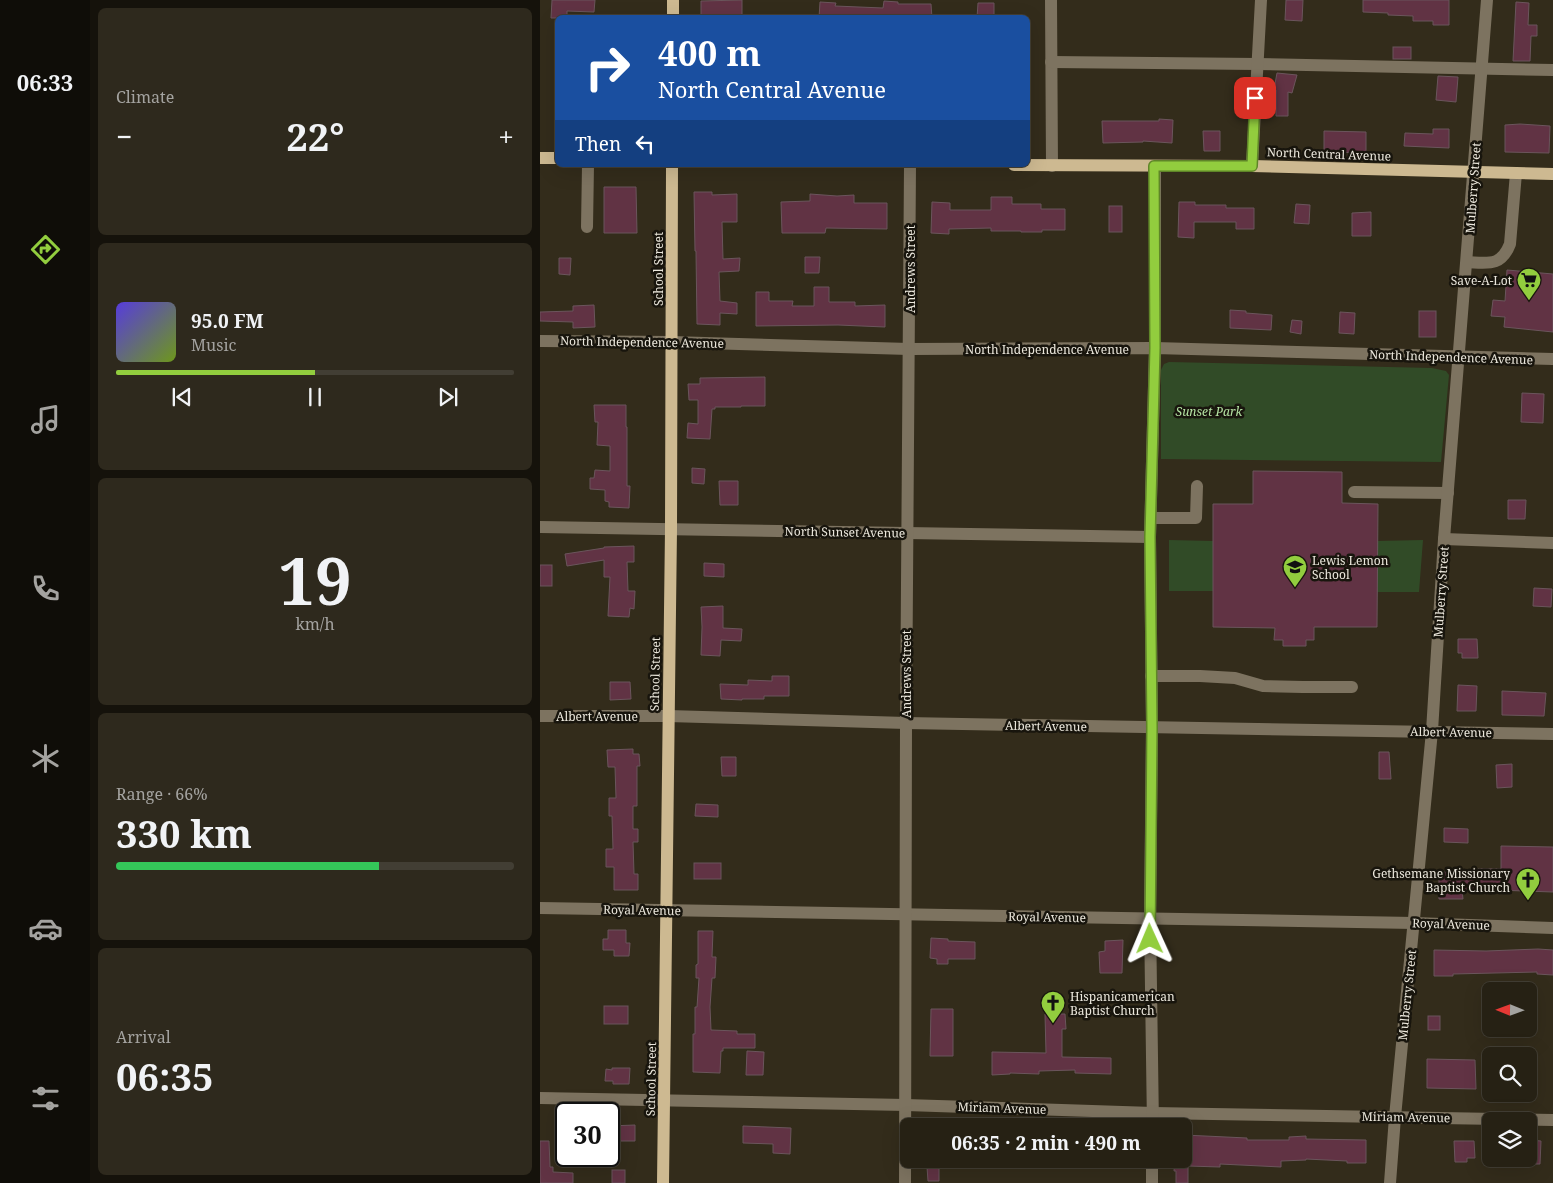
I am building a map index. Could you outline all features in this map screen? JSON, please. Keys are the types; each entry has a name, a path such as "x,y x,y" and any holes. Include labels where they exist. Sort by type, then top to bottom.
{"main road":[{"path":"673,0 673,15"},
{"path":"540,158 555,158"},
{"name":"North Central Avenue","path":"1030,165 1252,166 1553,174"},
{"name":"School Street","path":"664,1183 671,529 672,167"}],"street":[{"path":"1051,0 1052,166"},
{"path":"1252,166 1261,0"},
{"name":"Mulberry Street","path":"1390,1183 1432,731 1444,539 1487,0"},
{"path":"1051,62 1553,70"},
{"path":"1153,1118 1150,919 1152,728 1150,537 1155,348 1154,166"},
{"path":"587,226 588,167"},
{"name":"Andrews Street","path":"905,1183 910,167"},
{"path":"1467,262 1496,262 1507,252 1510,244 1516,173"},
{"name":"North Independence Avenue","path":"540,341 671,342 909,349 1155,348 1553,360"},
{"path":"1151,518 1196,518 1197,486"},
{"path":"1354,492 1448,493"},
{"name":"North Sunset Avenue","path":"540,527 1150,537"},
{"path":"1444,539 1553,543"},
{"path":"1151,676 1235,678 1264,686 1352,687"},
{"name":"Albert Avenue","path":"540,716 668,716 906,723 1553,734"},
{"name":"Royal Avenue","path":"540,908 1414,923 1553,928"},
{"name":"Miriam Avenue","path":"540,1098 906,1105 1120,1118"},
{"name":"Miriam Avenue","path":"1192,1120 1395,1117 1553,1120"},
{"path":"1152,1168 1152,1183"}],"green space":[{"name":"Sunset Park","path":"1169,362 1432,368 1446,371 1449,375 1441,462 1161,459 1161,370 1164,364"},
{"path":"1169,540 1213,541 1213,591 1169,591"},
{"path":"1423,540 1419,592 1377,592 1377,541"}],"building":[{"path":"552,0 595,0 594,12 567,11 567,15 555,15 555,18 551,18"},
{"path":"742,0 742,15 701,15 701,1"},
{"path":"1286,0 1303,0 1302,21 1285,20"},
{"path":"1363,0 1449,0 1449,25 1433,25 1433,21 1413,21 1413,16 1363,12"},
{"path":"884,1 898,2 898,4 931,4 932,15 819,15 820,2 836,3 835,6 883,8"},
{"path":"1516,2 1529,3 1528,25 1537,25 1537,36 1531,36 1530,61 1513,61"},
{"path":"978,3 994,3 994,15 977,15"},
{"path":"1393,47 1411,47 1411,59 1393,59"},
{"path":"1277,73 1297,75 1292,93 1288,92 1288,116 1276,116 1276,90 1274,89"},
{"path":"1438,76 1458,77 1456,102 1436,100"},
{"path":"1159,119 1173,120 1172,143 1143,141 1103,143 1102,121 1159,121"},
{"path":"1505,125 1550,126 1549,153 1505,152"},
{"path":"1433,129 1449,129 1449,148 1404,146 1405,133 1433,134"},
{"path":"1203,131 1220,131 1220,151 1204,151"},
{"path":"1324,131 1366,132 1366,152 1324,153"},
{"path":"604,187 636,187 637,233 604,233"},
{"path":"694,192 712,192 712,195 737,194 737,222 722,222 723,259 740,258 739,271 719,272 720,301 737,303 737,314 720,313 720,325 697,324"},
{"path":"810,194 854,195 854,203 887,203 887,229 826,228 825,233 782,233 781,202 810,201"},
{"path":"991,197 1012,197 1012,204 1041,204 1041,209 1065,209 1065,230 1021,232 991,231 991,228 949,229 949,234 931,233 932,202 950,203 950,210 991,210"},
{"path":"1179,202 1195,202 1195,205 1226,205 1226,208 1254,208 1254,229 1236,229 1236,222 1194,222 1194,238 1178,237"},
{"path":"1296,204 1310,205 1309,224 1294,223"},
{"path":"1109,206 1122,206 1122,232 1109,232"},
{"path":"1371,212 1371,236 1352,236 1352,213"},
{"path":"805,257 820,257 819,273 805,273"},
{"path":"559,258 571,258 570,275 559,274"},
{"name":"Save-A-Lot","path":"1507,270 1553,274 1553,332 1504,327 1505,317 1491,316 1493,300 1505,301"},
{"path":"814,287 829,287 829,302 855,302 855,306 885,305 885,327 838,325 756,326 756,292 769,292 769,301 793,301 792,306 814,306"},
{"path":"594,305 595,327 573,328 573,322 540,321 540,312 573,311 573,306"},
{"path":"1230,310 1272,315 1271,330 1230,328"},
{"path":"1419,311 1436,311 1436,337 1419,337"},
{"path":"1340,312 1355,313 1354,334 1339,333"},
{"path":"1292,320 1302,321 1301,334 1290,332"},
{"path":"765,377 765,406 715,407 715,409 712,409 710,439 687,438 688,423 698,424 698,400 689,400 688,384 700,384 700,378"},
{"path":"1522,393 1544,394 1543,423 1521,422"},
{"path":"594,405 626,405 627,486 630,486 629,508 609,507 609,502 605,501 605,490 590,489 590,478 594,478 595,470 610,471 610,446 597,445 598,422 595,422"},
{"path":"692,468 705,469 704,484 692,483"},
{"path":"1253,471 1342,472 1342,503 1378,504 1377,627 1314,627 1314,640 1306,640 1306,646 1283,646 1283,640 1274,640 1275,628 1213,627 1213,504 1253,504"},
{"path":"719,481 738,481 738,505 720,505"},
{"path":"1508,500 1526,500 1525,519 1508,519"},
{"path":"634,546 634,562 627,562 628,591 635,591 634,609 630,608 629,617 608,616 610,577 604,577 604,560 567,566 565,554 604,547"},
{"path":"704,563 724,564 724,577 704,576"},
{"path":"540,565 552,565 552,586 540,586"},
{"path":"1534,588 1552,589 1551,607 1533,606"},
{"path":"723,606 723,628 742,629 741,641 721,640 720,656 701,655 701,607"},
{"path":"1458,639 1477,639 1478,658 1462,658 1462,653 1458,653"},
{"path":"772,676 789,676 789,696 764,696 764,699 742,700 721,699 720,684 748,685 748,680 772,681"},
{"path":"610,682 630,682 631,699 610,700"},
{"path":"1458,685 1477,686 1476,711 1457,711"},
{"path":"1502,691 1546,693 1544,716 1502,715"},
{"path":"633,749 633,754 639,754 640,766 637,766 637,806 633,806 633,829 638,829 638,842 633,842 634,874 638,874 638,890 614,890 614,867 606,867 606,849 613,849 612,816 609,816 609,798 616,798 615,767 608,767 607,750"},
{"path":"1379,752 1389,752 1391,779 1379,779"},
{"path":"721,757 736,757 736,776 722,776"},
{"path":"1512,764 1512,787 1497,788 1496,765"},
{"path":"696,804 718,805 718,817 695,816"},
{"path":"1444,828 1468,829 1468,843 1444,842"},
{"path":"1501,846 1553,847 1553,892 1467,889 1462,890 1463,899 1439,899 1439,872 1478,872 1478,869 1501,869"},
{"path":"694,863 721,863 721,879 694,879"},
{"path":"608,930 626,930 626,943 630,943 629,956 614,956 614,950 603,950 603,939 608,939"},
{"path":"698,931 713,931 712,957 716,957 715,978 712,978 710,1007 711,1030 737,1031 737,1034 755,1034 755,1048 723,1048 723,1051 721,1051 720,1073 693,1072 693,1034 695,1034 695,1007 697,1007 699,978 696,978"},
{"path":"931,938 975,942 975,959 948,959 948,964 937,964 937,959 930,958"},
{"path":"1123,940 1122,973 1100,973 1099,952 1105,951 1105,941"},
{"path":"1434,950 1553,950 1553,975 1537,974 1537,972 1434,976"},
{"path":"604,1006 628,1006 628,1024 604,1024"},
{"path":"931,1009 953,1009 953,1056 930,1056"},
{"path":"1045,1014 1065,1014 1066,1029 1062,1029 1062,1057 1111,1058 1111,1074 1075,1073 1075,1070 1039,1071 1039,1074 1010,1073 992,1075 992,1052 1046,1053"},
{"path":"1428,1016 1440,1016 1440,1030 1428,1030"},
{"path":"747,1051 764,1052 763,1075 746,1075"},
{"path":"1427,1059 1475,1060 1476,1089 1427,1088"},
{"path":"612,1068 630,1068 629,1084 613,1084 613,1081 605,1081 606,1069 612,1070"},
{"path":"635,1125 635,1141 620,1141 620,1126"},
{"path":"743,1126 791,1128 790,1154 773,1153 773,1144 743,1143"},
{"path":"1192,1135 1247,1138 1247,1140 1289,1140 1289,1137 1306,1136 1306,1139 1366,1140 1366,1163 1306,1159 1281,1161 1281,1167 1220,1164 1220,1167 1192,1166"},
{"path":"540,1141 549,1141 550,1167 553,1167 553,1172 573,1173 573,1183 540,1183"},
{"path":"1454,1141 1474,1141 1475,1158 1467,1158 1467,1162 1455,1162"},
{"path":"1537,1141 1541,1141 1540,1164 1537,1164"},
{"path":"927,1168 939,1168 939,1181 928,1181"},
{"path":"1174,1168 1188,1168 1188,1183 1176,1183 1176,1171 1174,1171"},
{"path":"612,1170 625,1170 625,1183 612,1183"}],"place":[{"name":"Save-A-Lot","path":"1529,301"},
{"name":"Lewis Lemon School","path":"1295,588"},
{"name":"Gethsemane Missionary Baptist Church","path":"1528,901"},
{"name":"Hispanicamerican Baptist Church","path":"1053,1024"}],"route":[{"path":"1150,939 1152,728 1150,537 1155,348 1154,166 1252,166 1255,98"}]}
